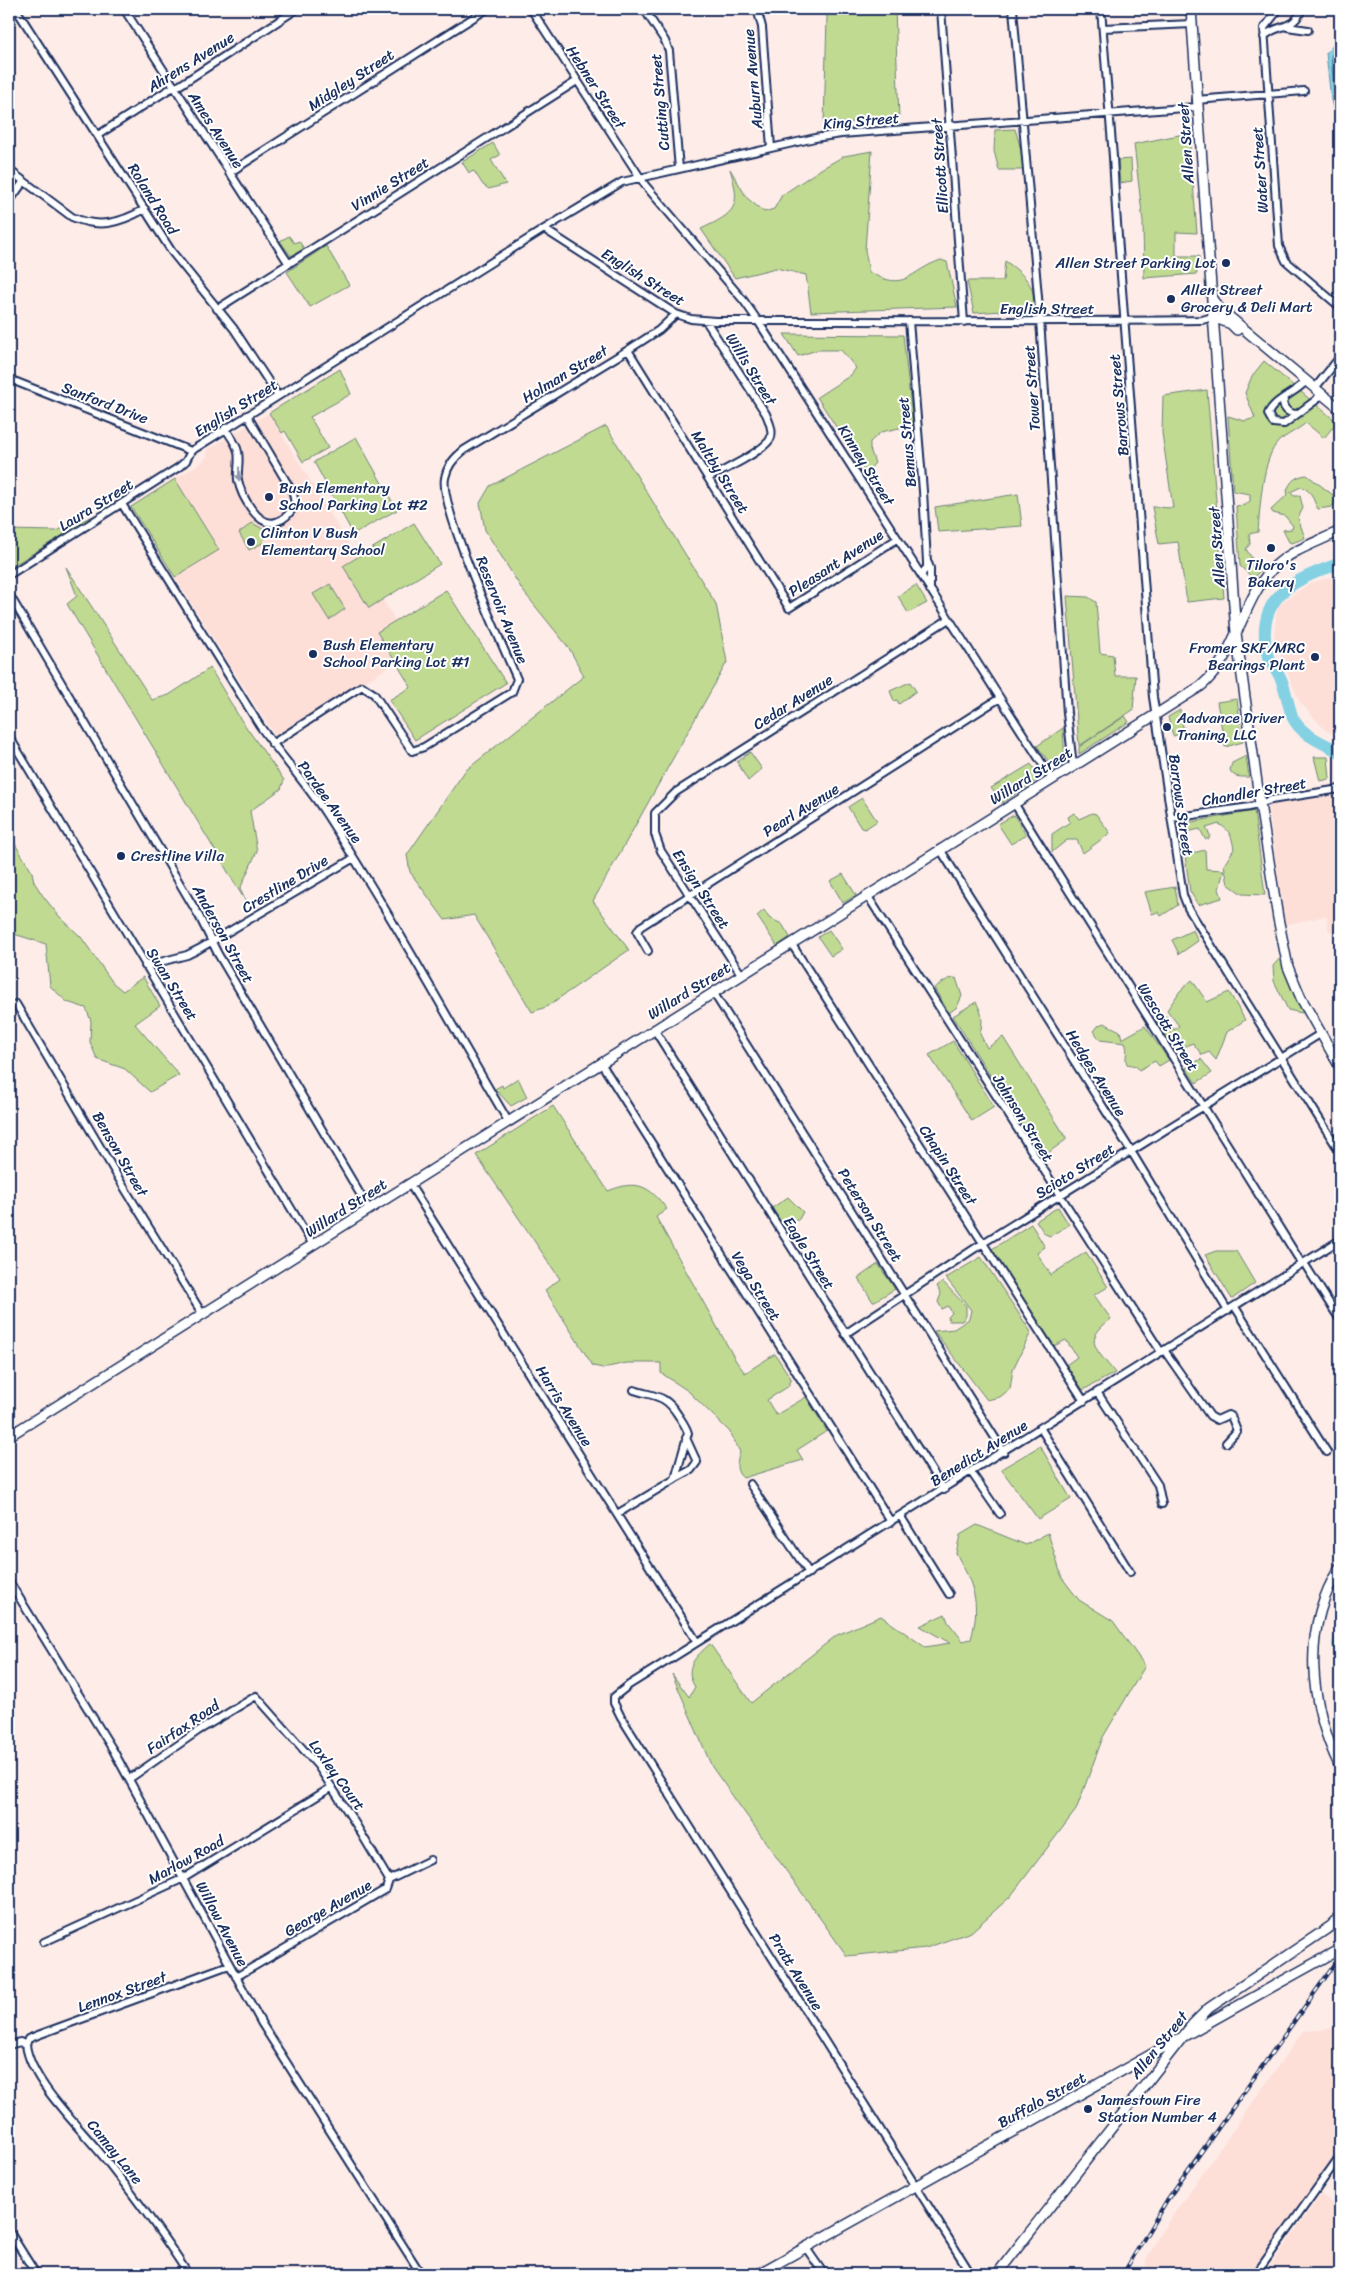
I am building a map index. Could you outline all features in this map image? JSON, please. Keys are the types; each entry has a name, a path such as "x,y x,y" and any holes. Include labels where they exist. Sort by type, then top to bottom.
{"street":[{"name":"Roland Road","path":"16,9 172,252 243,342 278,396"},
{"name":"Ames Avenue","path":"125,9 288,264"},
{"name":"Ahrens Avenue","path":"98,135 296,9"},
{"name":"Midgley Street","path":"229,173 487,9"},
{"name":"Hebner Street","path":"530,9 641,178"},
{"name":"Cutting Street","path":"644,9 665,41 669,51 678,169"},
{"name":"Auburn Avenue","path":"757,9 762,27 771,148"},
{"name":"Ellicott Street","path":"941,9 964,322"},
{"name":"Tower Street","path":"1014,9 1040,320 1067,713 1073,766"},
{"path":"1101,9 1114,157 1124,317"},
{"name":"Allen Street","path":"1191,9 1236,633 1260,804 1285,953 1301,998 1340,1067"},
{"name":"Water Street","path":"1279,9 1265,24 1264,37 1278,246 1286,261 1340,307"},
{"path":"1287,27 1302,9"},
{"path":"1102,28 1192,24"},
{"path":"1264,37 1269,31 1287,27 1308,30"},
{"name":"Vinnie Street","path":"217,309 577,81"},
{"name":"King Street","path":"544,229 614,186 678,169 841,134 1109,115 1304,91"},
{"path":"9,170 72,217 90,224 113,223 145,210"},
{"name":"Kinney Street","path":"641,178 744,300 1052,779"},
{"path":"9,202 24,181"},
{"name":"English Street","path":"191,451 544,229 676,314 691,319 964,322 1124,317 1205,320 1213,317"},
{"path":"1211,298 1228,315 1340,409"},
{"name":"Holman Street","path":"464,450 628,350 659,330 676,314"},
{"path":"1213,317 1228,315"},
{"name":"Barrows Street","path":"1124,317 1155,714 1183,894 1188,908 1340,1152"},
{"path":"1213,317 1230,324 1244,335 1249,332"},
{"name":"Willis Street","path":"706,320 766,414 772,431 769,442 708,478"},
{"name":"Bemus Street","path":"909,321 924,491 927,567 921,575"},
{"name":"Maltby Street","path":"628,350 790,608"},
{"path":"1306,381 1300,388 1271,408 1268,414 1270,420 1281,425 1316,400 1318,391 1340,357"},
{"name":"Sanford Drive","path":"9,379 191,451"},
{"path":"1284,398 1285,409 1290,413 1297,414"},
{"path":"226,428 238,453 238,479 246,498 264,521 273,523 290,515 295,504 293,493 247,415"},
{"name":"Reservoir Avenue","path":"272,744 362,686 374,694 412,750 424,747 512,692 517,679 455,527 445,491 444,479 448,467 464,450"},
{"name":"Laura Street","path":"9,575 182,465 191,451"},
{"name":"Pardee Avenue","path":"122,504 272,744 316,800 354,858 508,1121"},
{"name":"Willard Street","path":"9,1436 1207,681 1236,633 1259,587 1274,568 1290,556 1340,531"},
{"name":"Pleasant Avenue","path":"790,608 897,539"},
{"name":"Bemus Street","path":"927,562 930,568 930,590"},
{"name":"Anderson Street","path":"9,594 370,1209"},
{"name":"Cedar Avenue","path":"655,813 676,792 949,619"},
{"name":"Pearl Avenue","path":"648,952 638,930 1000,698"},
{"name":"Swan Street","path":"9,736 145,966 227,1098 313,1246"},
{"name":"Chandler Street","path":"1172,818 1246,808 1272,800 1340,788"},
{"name":"Wescott Street","path":"1014,803 1203,1107 1340,1320"},
{"name":"Ensign Street","path":"655,813 655,834 661,851 741,974"},
{"name":"Hedges Avenue","path":"940,849 1228,1311"},
{"name":"Crestline Drive","path":"145,966 188,954 212,942 354,858"},
{"name":"Johnson Street","path":"867,895 1058,1196 1162,1351 1210,1416 1217,1420 1228,1415 1231,1416 1237,1431 1226,1443"},
{"name":"Chapin Street","path":"791,943 1084,1401"},
{"name":"Peterson Street","path":"713,992 1004,1452"},
{"name":"Benson Street","path":"16,1004 127,1192 203,1315"},
{"name":"Eagle Street","path":"654,1029 944,1490"},
{"name":"Scioto Street","path":"845,1334 983,1243 1320,1034"},
{"name":"Vega Street","path":"601,1063 891,1522"},
{"name":"Harris Avenue","path":"409,1183 697,1642"},
{"name":"Benedict Avenue","path":"629,1685 901,1517 1340,1240"},
{"path":"1235,1307 1327,1452"},
{"path":"634,1390 656,1395 672,1405 686,1428 686,1438 675,1479"},
{"path":"1097,1392 1158,1485 1162,1504"},
{"path":"1041,1428 1130,1572"},
{"path":"617,1514 690,1470 697,1462 686,1438"},
{"path":"971,1472 1000,1514"},
{"path":"750,1484 809,1573"},
{"path":"901,1517 949,1594"},
{"path":"1340,1567 1328,1591 1317,1629 1313,1678 1322,1726 1340,1767"},
{"name":"Willow Avenue","path":"9,1582 130,1778 262,2024 421,2274"},
{"name":"Pratt Avenue","path":"629,1685 614,1697 614,1703 621,1716 971,2274"},
{"name":"Loxley Court","path":"252,1697 256,1696 262,1700 318,1766 389,1880"},
{"name":"Fairfax Road","path":"130,1778 252,1697"},
{"name":"Marlow Road","path":"44,1942 184,1878 332,1787"},
{"name":"George Avenue","path":"236,1977 386,1889 389,1880 430,1860"},
{"name":"Allen Street","path":"997,2274 1192,2026 1215,2004 1331,1926 1340,1917"},
{"name":"Buffalo Street","path":"758,2274 1340,1950"},
{"name":"Lennox Street","path":"26,2045 28,2039 38,2035 230,1965"},
{"path":"1215,2004 1214,2009 1217,2014 1223,2015"},
{"path":"9,2045 20,2042 26,2045"},
{"name":"Camay Lane","path":"26,2045 27,2054 35,2072 157,2227 188,2274"},
{"path":"1256,2274 1340,2156"},
{"path":"9,2231 36,2274"},
{"path":"806,2248 824,2274"}],"shaded area":[{"name":"Clinton V Bush Elementary School","path":"269,413 414,651 276,738 131,507 202,462 207,456 207,450"},
{"path":"1340,575 1340,738 1326,731 1299,701 1274,640 1277,606 1310,583"},
{"path":"1340,795 1340,928 1329,932 1326,916 1285,925 1268,804"},
{"path":"1340,2028 1340,2150 1249,2274 1146,2274 1146,2260 1161,2232 1303,2031"},
{"path":"1321,2194 1340,2210 1340,2274 1265,2274"}],"green space":[{"path":"824,9 895,9 899,119 824,124 827,17"},
{"path":"1015,129 1025,170 999,170 994,151 995,130"},
{"path":"1189,133 1197,233 1176,232 1176,256 1199,256 1200,268 1196,268 1197,274 1144,278 1143,222 1134,144"},
{"path":"493,143 500,155 491,160 506,184 489,189 483,185 474,171 469,173 462,162"},
{"path":"872,151 865,250 869,272 892,281 900,280 941,260 947,262 957,307 811,312 806,275 776,268 735,278 701,229 722,218 733,208 735,193 730,169 747,198 764,212 774,209 782,195 844,156"},
{"path":"1131,159 1132,181 1120,183 1118,160"},
{"path":"289,236 294,243 299,241 304,249 291,256 280,241"},
{"path":"326,246 349,285 310,307 287,272"},
{"path":"1005,261 1028,281 1033,294 1033,302 1030,309 974,313 967,281 1003,281"},
{"path":"784,334 903,335 913,425 881,432 870,442 870,449 875,463 868,471 870,480 817,397 851,375 856,368 841,350 817,350 798,356"},
{"path":"1264,361 1337,422 1324,438 1306,423 1279,441 1273,449 1265,471 1258,532 1249,534 1250,544 1246,549 1260,571 1253,578 1240,566 1236,506 1245,505 1250,501 1250,494 1233,491 1228,416 1245,421 1255,418 1245,393 1252,376"},
{"path":"340,369 351,394 310,417 328,448 303,462 285,431 282,433 269,413"},
{"path":"1207,390 1224,598 1187,602 1178,542 1159,544 1152,507 1173,508 1162,433 1163,396"},
{"path":"606,426 716,604 727,662 593,901 629,950 546,1007 532,1012 474,915 445,920 410,872 407,855 465,771 584,676 569,648 523,591 485,530 480,503 490,486"},
{"path":"356,437 397,510 353,534 314,462"},
{"path":"1307,475 1333,495 1335,502 1332,507 1318,509 1311,493 1305,489 1301,487 1290,492 1294,496 1300,496 1303,508 1298,518 1305,538 1292,543 1289,542 1283,530 1292,529 1293,526 1285,516 1273,513 1271,510 1288,494 1287,491 1292,482 1297,478"},
{"path":"175,479 219,550 175,577 131,507"},
{"path":"1018,494 1022,526 938,532 935,507"},
{"path":"96,515 9,568 9,530 56,531"},
{"path":"252,523 263,529 265,534 263,543 249,550 239,533"},
{"path":"414,523 440,564 369,608 343,566"},
{"path":"66,567 152,700 169,695 210,668 241,720 284,780 281,789 250,811 257,851 240,889 246,902 67,604 77,596"},
{"path":"330,584 345,609 329,620 313,594"},
{"path":"916,585 927,603 908,613 898,596"},
{"path":"446,590 506,683 415,740 389,700 411,687 377,632"},
{"path":"1067,596 1088,597 1096,602 1100,653 1113,655 1115,676 1136,676 1133,710 1079,746"},
{"path":"910,682 916,691 899,704 897,700 894,701 890,691"},
{"path":"1237,699 1243,742 1225,747 1217,702"},
{"path":"1180,710 1184,733 1173,736 1168,717"},
{"path":"1125,716 1129,722 1079,754 1079,747"},
{"path":"1063,728 1065,763 1055,770 1037,746"},
{"path":"750,752 762,769 748,781 737,762"},
{"path":"1246,756 1249,777 1231,773 1232,763"},
{"path":"1314,757 1328,757 1330,779 1320,781"},
{"path":"1031,764 1040,778 1002,803 991,788"},
{"path":"862,798 877,821 865,829 861,828 848,807"},
{"path":"1254,811 1265,895 1242,894 1228,884 1224,865 1234,849 1231,837 1226,829 1219,824 1206,828 1210,835 1209,839 1205,839 1200,829 1182,833 1180,824"},
{"path":"1074,813 1079,819 1092,813 1096,814 1110,833 1083,853 1077,840 1067,840 1052,852 1052,834 1070,822 1068,817"},
{"path":"1014,815 1026,835 1011,844 998,824"},
{"path":"9,834 32,872 34,882 43,896 59,916 81,937 113,983 123,991 143,977 160,1006 135,1024 179,1075 150,1092 125,1069 97,1059 90,1042 91,1021 86,1008 67,1002 50,986 46,944 14,934 9,925"},
{"path":"1205,850 1206,869 1224,870 1219,889 1222,898 1198,905 1190,891 1185,855"},
{"path":"843,874 856,895 843,903 830,881"},
{"path":"1175,887 1178,905 1161,916 1158,912 1152,914 1145,892"},
{"path":"764,910 769,918 782,924 790,937 777,946 757,916"},
{"path":"829,930 842,949 831,956 818,937"},
{"path":"1193,930 1198,941 1179,954 1172,940"},
{"path":"1282,956 1303,1009 1302,1013 1288,1010 1274,981 1273,966"},
{"path":"956,978 962,996 957,1007 949,1013 934,988 948,979"},
{"path":"1192,980 1207,1002 1229,992 1245,1020 1227,1032 1216,1060 1209,1052 1202,1055 1193,1043 1175,1050 1156,1021 1166,1016 1174,1030 1179,1026 1167,1010 1180,991"},
{"path":"976,1002 982,1018 980,1034 987,1048 1003,1037 1067,1139 1041,1157 953,1016"},
{"path":"1104,1023 1120,1031 1122,1039 1145,1026 1169,1060 1159,1066 1155,1061 1139,1070 1136,1066 1127,1064 1125,1043 1100,1040 1094,1031 1099,1025"},
{"path":"953,1041 994,1107 972,1121 929,1055"},
{"path":"1201,1059 1212,1073 1196,1083 1186,1068"},
{"path":"518,1078 527,1097 511,1106 495,1089 502,1085 503,1088"},
{"path":"553,1106 608,1191 618,1187 635,1185 642,1187 661,1201 667,1209 656,1217 736,1361 745,1373 775,1354 792,1380 789,1382 789,1386 767,1400 776,1415 806,1397 827,1431 797,1450 803,1460 743,1478 737,1469 740,1452 730,1432 688,1391 661,1373 661,1363 627,1363 603,1368 593,1366 545,1290 560,1279 476,1155"},
{"path":"788,1197 803,1212 799,1219 785,1228 772,1208"},
{"path":"1058,1207 1069,1225 1050,1236 1045,1234 1036,1221"},
{"path":"1031,1224 1045,1247 1037,1253 1051,1275 1086,1252 1108,1287 1094,1295 1111,1319 1096,1333 1094,1339 1098,1351 1115,1373 1083,1390 1066,1365 1077,1357 1066,1340 1054,1346 992,1249"},
{"path":"1216,1251 1236,1251 1255,1283 1232,1299 1205,1255"},
{"path":"981,1257 1031,1332 1013,1369 1010,1389 1000,1397 987,1400 934,1331 954,1329 969,1319 971,1310 946,1278"},
{"path":"878,1264 895,1289 873,1302 858,1278"},
{"path":"943,1282 966,1306 966,1316 962,1321 949,1321 948,1317 952,1313 948,1306 942,1309 938,1302 941,1294 937,1286"},
{"path":"1040,1446 1071,1499 1038,1519 1001,1469"},
{"path":"977,1525 1026,1545 1048,1533 1062,1578 1079,1600 1113,1621 1145,1666 1103,1737 1076,1810 1010,1897 971,1932 926,1948 847,1956 712,1767 672,1674 689,1697 695,1687 690,1674 692,1663 710,1644 751,1703 837,1635 881,1616 925,1647 950,1643 920,1626 945,1614 948,1622 963,1641 971,1639 975,1615 974,1595 956,1553 960,1535"}],"water":[{"path":"1340,38 1340,134 1331,100 1326,53"}],"waterway":[{"path":"1340,563 1309,575 1284,591 1274,601 1268,614 1265,629 1267,652 1281,679 1292,716 1296,723 1313,738 1340,752"},
{"path":"1340,1636 1338,1644 1340,1653"}],"railway":[{"path":"1123,2274 1167,2200 1340,1957"}],"place":[{"name":"Allen Street Parking Lot","path":"1226,263"},
{"name":"Allen Street Grocery & Deli Mart","path":"1171,299"},
{"name":"Bush Elementary School Parking Lot #2","path":"269,497"},
{"name":"Clinton V Bush Elementary School","path":"251,542"},
{"name":"Tiloro's Bakery","path":"1271,548"},
{"name":"Bush Elementary School Parking Lot #1","path":"313,654"},
{"name":"Fromer SKF/MRC Bearings Plant","path":"1315,657"},
{"name":"Aadvance Driver Traning, LLC","path":"1167,727"},
{"name":"Crestline Villa","path":"121,856"},
{"name":"Jamestown Fire Station Number 4","path":"1088,2109"}]}
